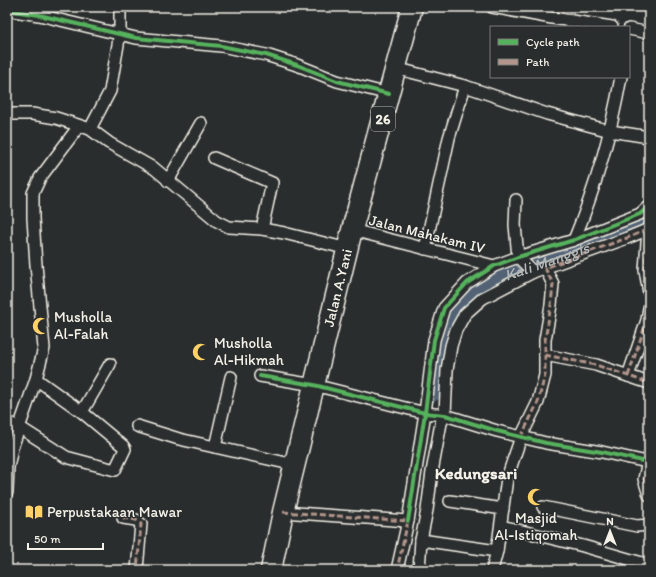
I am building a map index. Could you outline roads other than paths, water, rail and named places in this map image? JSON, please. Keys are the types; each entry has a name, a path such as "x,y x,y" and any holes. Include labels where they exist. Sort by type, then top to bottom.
{"highway":[{"name":"Jalan A.Yani","path":"271,570 283,512 350,240 412,7"}],"street":[{"path":"7,492 8,468 12,448 36,379 44,348 36,265 33,193 40,178 85,128 110,91 120,33 120,7"},
{"path":"492,7 605,26"},
{"path":"7,10 39,15 136,38 221,46 266,54 337,81 389,94"},
{"path":"630,30 649,33"},
{"path":"395,68 465,86 547,114 610,131 649,137"},
{"path":"574,240 601,165 610,131 621,78"},
{"path":"425,249 448,145 465,86"},
{"name":"Jalan Mahakam IV","path":"7,114 32,114 56,118 85,128 155,169 217,221 229,227 262,229 284,233 425,249 494,266"},
{"path":"168,181 201,123"},
{"path":"214,158 272,183 262,229"},
{"path":"516,200 515,225 518,257 532,271"},
{"path":"419,570 421,540 441,423 434,414 434,340 444,308 467,283 494,266 574,240 640,214 649,206"},
{"path":"397,570 434,414 447,370 451,346 456,330 465,314 482,298 532,271 546,268 648,229 645,270 649,293"},
{"path":"492,570 501,526 507,478 521,437 538,402 545,375 545,340 552,305 553,284 546,268"},
{"path":"628,376 647,320 649,308"},
{"path":"545,355 596,365 649,383"},
{"path":"82,412 110,364"},
{"path":"260,376 314,385 546,443 648,460 644,479 649,496"},
{"path":"215,448 231,377"},
{"path":"7,422 19,427 66,457 115,470 125,448 82,412 36,379"},
{"path":"137,426 178,439 295,466"},
{"path":"450,501 503,509"},
{"path":"543,507 637,526 649,525"},
{"path":"283,512 408,521"},
{"path":"123,518 136,520 141,524 137,570"},
{"path":"501,526 583,546 649,565"},
{"path":"421,540 497,550"}],"waterway":[{"name":"Kali Manggis","path":"432,393 441,338 449,311 466,296 491,280 590,246 649,222"}],"place":[{"name":"Musholla Al-Falah","path":"41,326"},
{"name":"Musholla Al-Hikmah","path":"201,352"},
{"name":"Masjid Al-Istiqomah","path":"536,497"},
{"name":"Perpustakaan Mawar","path":"34,512"}],"district":[{"name":"Kedungsari","path":"476,473"}]}
